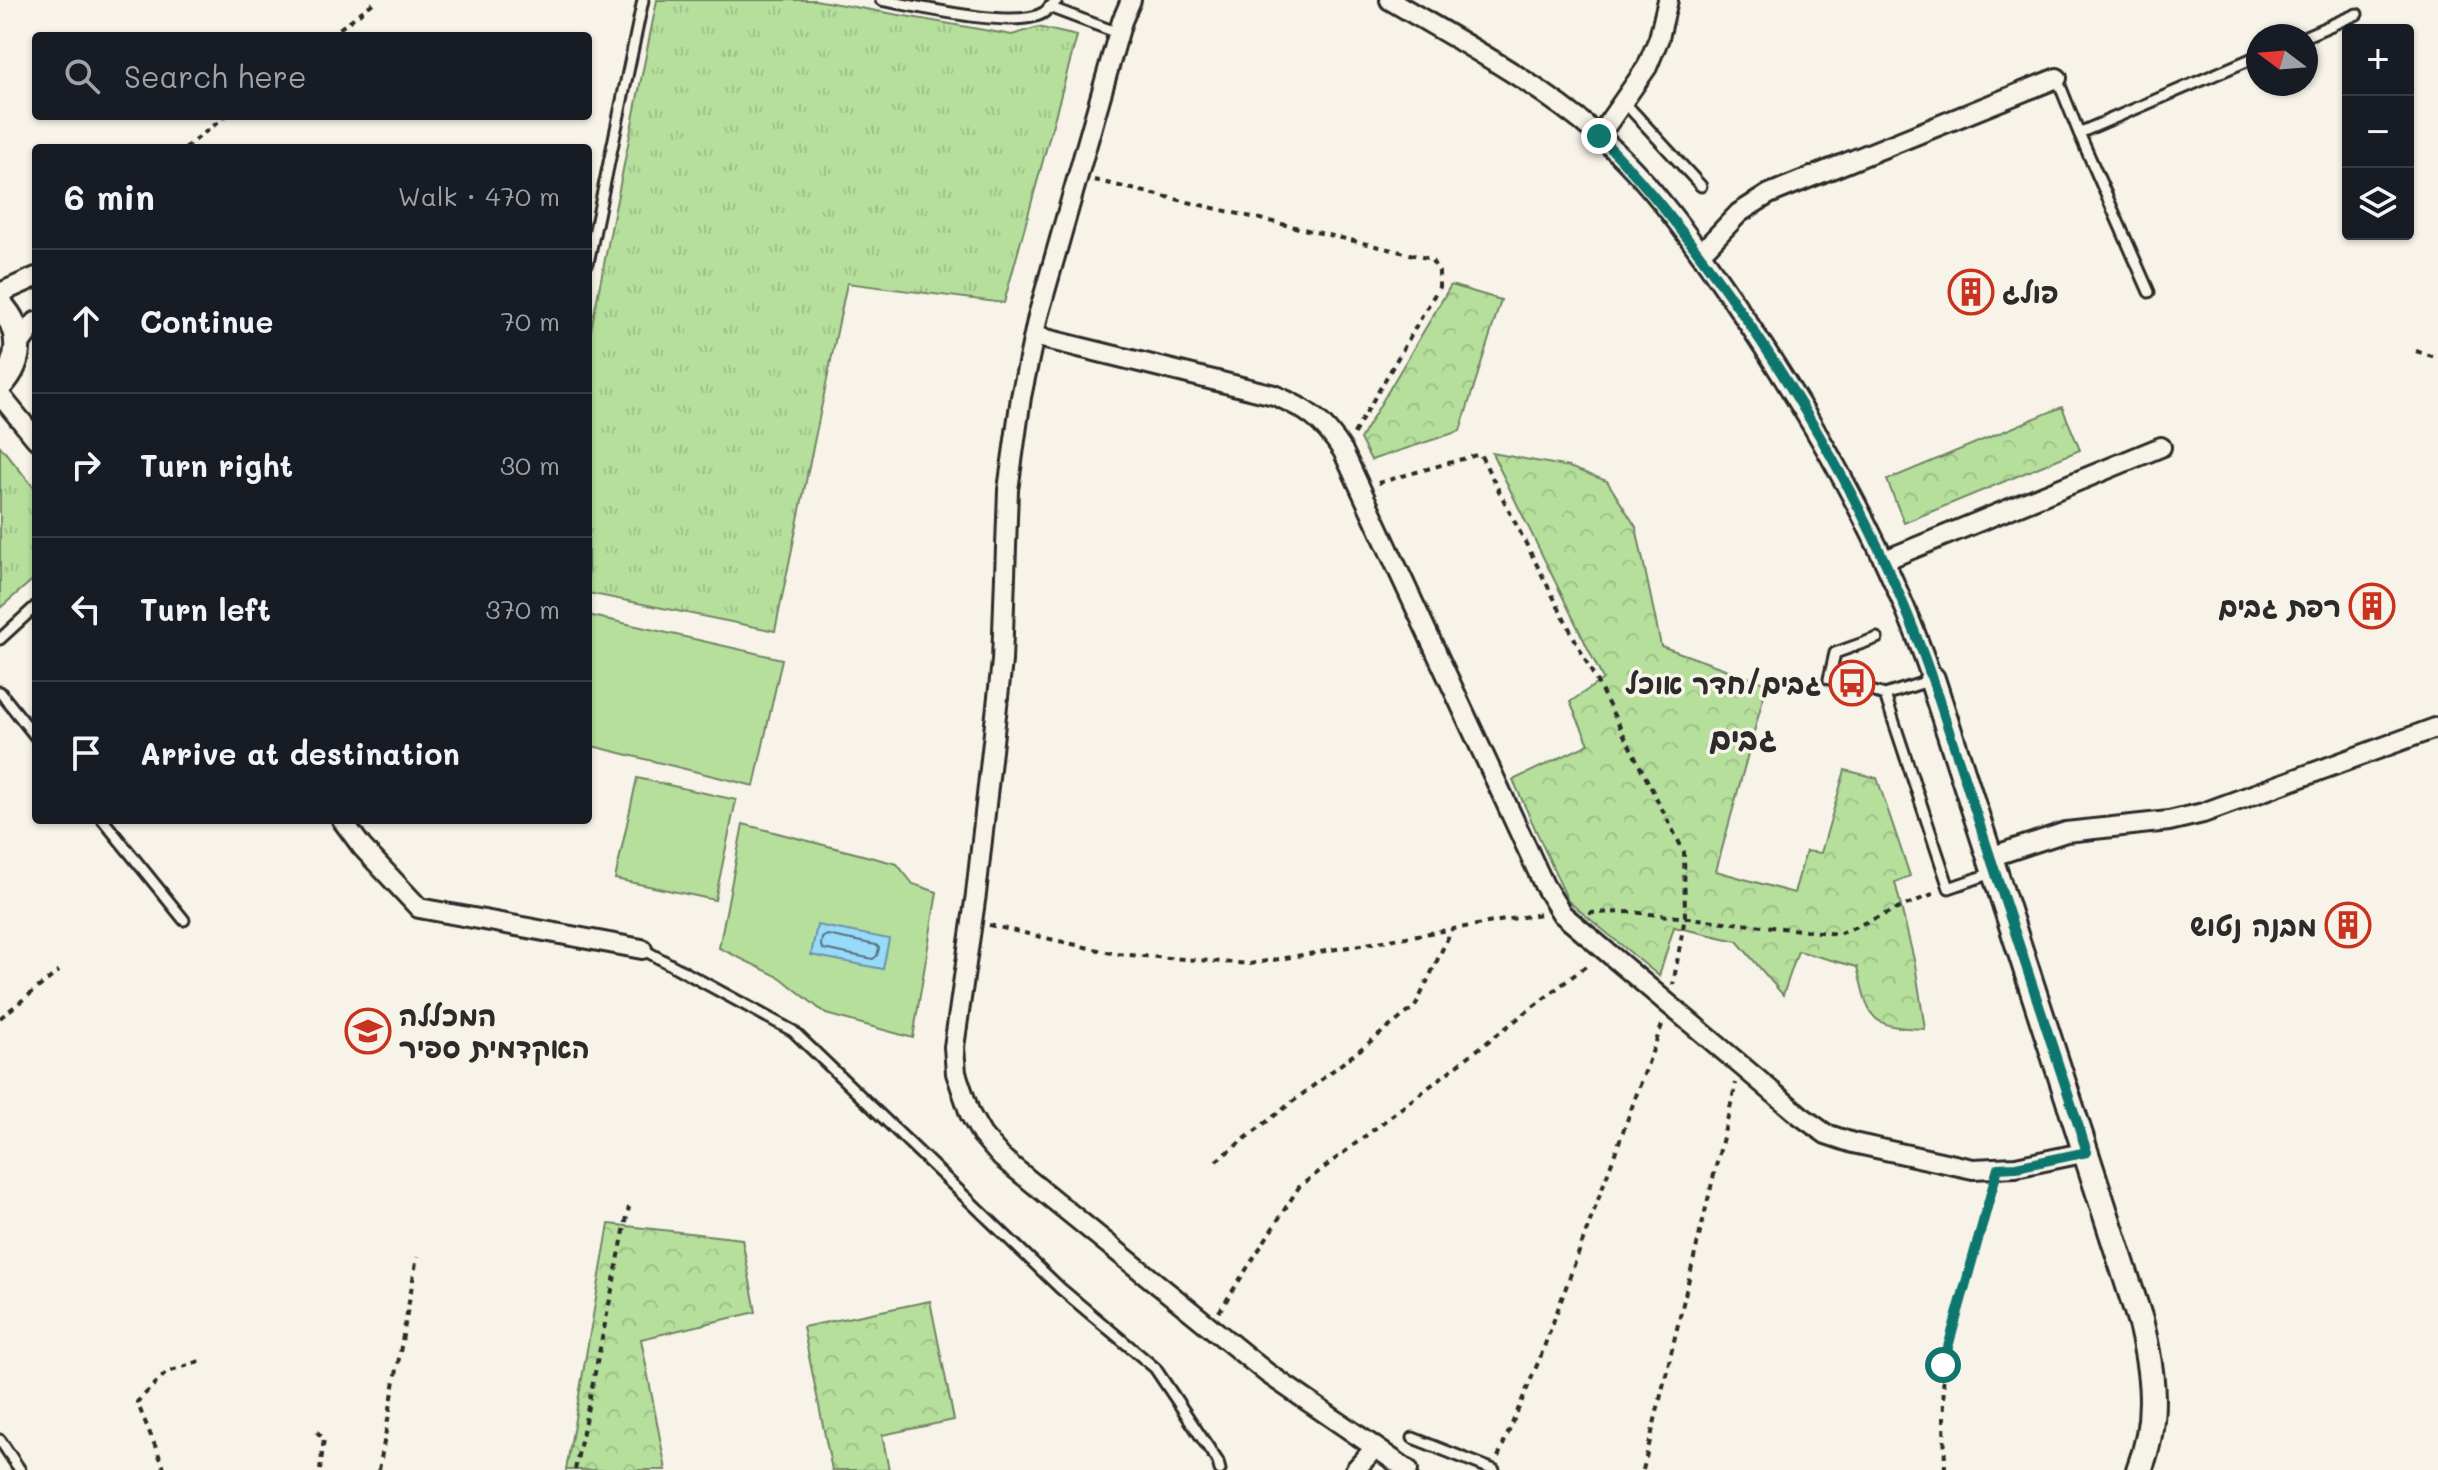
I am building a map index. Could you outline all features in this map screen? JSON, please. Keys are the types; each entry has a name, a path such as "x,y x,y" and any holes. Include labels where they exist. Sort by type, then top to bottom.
{"street":[{"path":"1131,0 1118,33 1077,177 1034,336 1021,397 1008,490 1002,661 954,1047 956,1073 970,1114 982,1135 1002,1158 1267,1373 1408,1470"},
{"path":"1390,0 1516,74 1599,136 1644,183 1701,253 1770,355 1856,500 1912,619 2087,1152 2149,1355 2151,1425 2139,1470"},
{"path":"1599,136 1647,67 1659,38 1668,0"},
{"path":"1701,253 1739,213 1769,194 2057,78"},
{"path":"0,293 32,279"},
{"path":"0,305 14,324 18,346 14,364 0,385"},
{"path":"18,346 32,327"},
{"path":"1034,336 1274,395 1303,407 1328,427 1343,451 1544,885 1562,914 1740,1066 1826,1134 1853,1143 1973,1169 2016,1167 2087,1152"},
{"path":"0,395 32,434"},
{"path":"1885,560 2161,447"},
{"path":"1993,865 2066,832 2169,821 2203,813 2438,727"},
{"path":"345,824 362,847 419,908 642,949"},
{"path":"1355,1470 1375,1448"}],"lane":[{"path":"592,244 643,0"},
{"path":"881,0 1007,20 1044,13 1053,4 1118,33"},
{"path":"2318,31 2357,14"},
{"path":"2079,133 2246,61"},
{"path":"2057,78 2149,292"},
{"path":"1624,102 1701,186"},
{"path":"0,639 32,610"},
{"path":"1877,638 1835,653 1829,679 1885,695 1932,679"},
{"path":"0,692 32,732"},
{"path":"1885,695 1949,888 1993,865"},
{"path":"106,824 184,920"},
{"path":"642,949 793,1031 1060,1288 1155,1368 1218,1462 1220,1470"},
{"path":"1413,1438 1494,1470"},
{"path":"0,1440 20,1470"}],"path":[{"path":"335,32 377,0"},
{"path":"190,144 221,120"},
{"path":"1077,177 1431,259 1439,272 1439,287 1343,451"},
{"path":"2416,351 2438,358"},
{"path":"972,921 1116,954 1250,964 1529,915 1631,912 1838,934 1949,888"},
{"path":"1216,1161 1415,1007 1452,929"},
{"path":"1209,1327 1299,1187 1604,952"},
{"path":"0,1018 59,971"},
{"path":"1643,1470 1740,1066"},
{"path":"1945,1470 1943,1365 1998,1168"},
{"path":"575,1470 629,1207"},
{"path":"379,1470 417,1257"},
{"path":"165,1470 137,1402 166,1373 203,1360"},
{"path":"317,1432 324,1439 320,1470"}],"green space":[{"path":"657,0 815,0 1012,35 1038,27 1077,36 1004,303 847,283 775,631 592,594 592,324"},
{"path":"1451,285 1501,300 1460,431 1371,460 1360,439"},
{"path":"2062,407 2080,450 1904,523 1887,480"},
{"path":"0,446 32,485 32,580 0,608"},
{"path":"1492,453 1569,467 1607,481 1636,527 1661,646 1767,684 1716,871 1794,893 1806,851 1821,853 1845,770 1877,778 1910,876 1895,882 1915,964 1925,1029 1892,1026 1874,1017 1865,998 1857,967 1798,951 1783,995 1737,941 1674,927 1659,976 1568,901 1513,780 1589,744 1570,702 1603,679"},
{"path":"592,616 782,659 754,786 592,746"},
{"path":"637,778 736,800 715,900 615,879"},
{"path":"743,824 897,864 913,884 937,892 913,1038 826,1014 781,978 719,948"},
{"path":"609,1224 742,1239 756,1312 641,1339 666,1470 566,1470"},
{"path":"930,1301 954,1420 882,1435 889,1470 832,1470 803,1327"}],"water":[{"path":"817,925 889,939 883,969 811,955"}],"place":[{"name":"פולג","path":"1971,292"},
{"name":"רפת גבים","path":"2372,606"},
{"name":"גבים/חדר אוכל","path":"1852,683"},
{"name":"מבנה נטוש","path":"2348,925"},
{"name":"המכללה האקדמית ספיר","path":"368,1031"}],"district":[{"name":"גבים","path":"1743,737"}],"route":[{"path":"1599,136 1668,210 1770,355 1856,500 1885,560 1912,619 2087,1152 1998,1168 1943,1365"}]}
